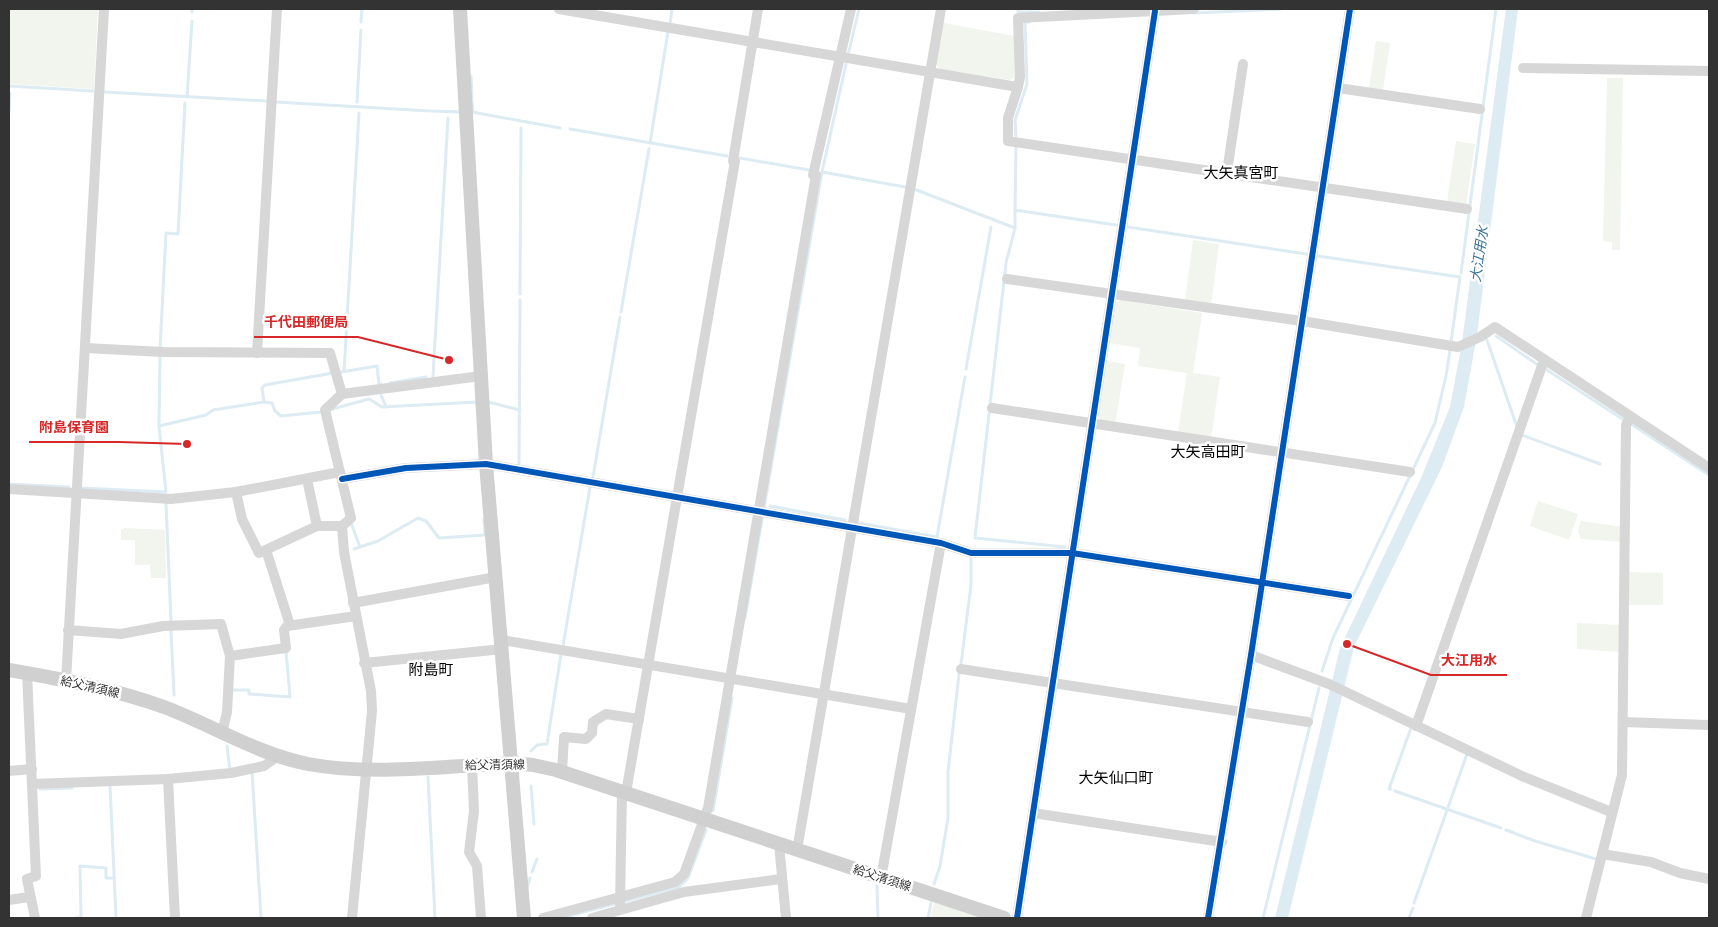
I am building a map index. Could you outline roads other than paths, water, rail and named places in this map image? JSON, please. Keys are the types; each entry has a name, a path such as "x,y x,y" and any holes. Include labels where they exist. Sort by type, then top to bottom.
{"main road":[{"path":"460,9 486,464 513,763 524,918"},
{"name":"給父清須線","path":"9,670 66,681 139,699 165,708 278,756 333,768 367,769 513,763 532,764 562,772 1004,918"}],"street":[{"path":"66,681 104,9"},
{"path":"257,353 277,9"},
{"path":"559,9 584,11 1018,87"},
{"path":"620,904 624,793 678,497 758,9"},
{"path":"592,918 620,904 680,880 684,874 708,808 762,512 815,175 851,9"},
{"path":"797,850 941,9"},
{"path":"1194,9 1080,12 1018,18 1020,77 1008,118 1008,141 1467,209"},
{"path":"1208,918 1222,842 1350,9"},
{"path":"1016,918 1155,11"},
{"path":"1227,172 1243,64"},
{"path":"1523,68 1709,71"},
{"path":"1338,88 1480,109"},
{"path":"1007,278 1460,346 1478,338 1495,327 1709,468"},
{"path":"85,348 163,352 330,353 342,394"},
{"path":"1416,726 1544,360"},
{"path":"236,492 242,519 259,553 317,526 342,526 351,518 326,410 342,394 481,376"},
{"path":"992,408 1410,472"},
{"path":"1586,918 1611,812 1622,775 1626,425 1630,417"},
{"path":"9,489 171,500 236,492 307,479 406,468 486,464 940,543 971,553 1072,553 1349,596"},
{"path":"307,479 317,526"},
{"path":"342,526 372,711 352,918"},
{"path":"881,878 940,543"},
{"path":"266,550 290,625"},
{"path":"354,603 496,578"},
{"path":"230,656 286,648 284,630 290,625 356,616"},
{"path":"68,630 121,634 163,626 221,624 230,656 227,712 222,733"},
{"path":"364,663 502,645 649,664 911,709"},
{"path":"1251,655 1328,684 1522,776 1611,812"},
{"path":"961,669 1308,722"},
{"path":"27,673 36,876 27,879 35,918"},
{"path":"562,772 564,737 586,739 592,733 594,722 606,714 639,719"},
{"path":"1623,722 1709,725"},
{"path":"33,784 168,779 231,773 264,766 278,756"},
{"path":"472,765 474,811 469,852 478,866 481,918"},
{"path":"9,771 32,769"},
{"path":"168,779 175,918"},
{"path":"1033,813 1222,842"},
{"path":"779,844 786,918"},
{"path":"1602,854 1651,862 1680,873 1709,880"},
{"path":"543,918 684,892 781,879"},
{"path":"9,900 30,897"}],"water":[{"path":"1506,9 1518,9 1477,335 1464,407 1442,467 1354,647 1288,918 1275,918 1340,648 1421,478 1450,407 1462,342"}],"waterway":[{"path":"361,22 362,9"},
{"path":"670,24 672,9"},
{"path":"848,55 859,9"},
{"path":"1018,9 1018,12 1039,12"},
{"path":"1194,13 1281,9"},
{"path":"1461,273 1496,9"},
{"path":"187,97 192,21"},
{"path":"1016,136 1015,120 1027,84 1025,22 1029,22"},
{"path":"357,102 361,30"},
{"path":"650,143 668,32"},
{"path":"745,618 822,172 846,64"},
{"path":"471,76 472,98"},
{"path":"9,86 93,91"},
{"path":"105,92 267,101"},
{"path":"9,112 10,93"},
{"path":"472,101 473,112"},
{"path":"276,102 429,111"},
{"path":"160,349 166,233 178,234 185,103"},
{"path":"431,111 461,112"},
{"path":"472,112 560,128"},
{"path":"344,371 359,113"},
{"path":"433,376 448,118"},
{"path":"520,294 521,128"},
{"path":"570,129 727,156"},
{"path":"1015,210 1016,146"},
{"path":"621,312 649,149"},
{"path":"740,158 809,170"},
{"path":"822,172 905,187"},
{"path":"914,189 1015,228 1015,210 1116,225"},
{"path":"966,369 991,227"},
{"path":"1128,227 1306,254"},
{"path":"1015,228 1006,263 975,538 1065,547"},
{"path":"1318,256 1460,277 1451,342"},
{"path":"519,465 520,300"},
{"path":"593,477 620,317"},
{"path":"1496,336 1538,365"},
{"path":"1487,340 1517,427"},
{"path":"1322,671 1333,638 1435,423 1450,350"},
{"path":"159,426 160,355"},
{"path":"341,372 377,366 379,384 381,384"},
{"path":"1544,368 1624,420"},
{"path":"264,402 262,388 265,385 333,373"},
{"path":"390,383 426,377"},
{"path":"937,537 965,377"},
{"path":"381,395 386,407"},
{"path":"332,409 369,399 382,407 477,402 477,404"},
{"path":"82,488 166,492 159,426 206,415 213,410 264,402 272,403 275,411 281,416 321,412"},
{"path":"488,402 520,410"},
{"path":"1631,424 1709,475"},
{"path":"1522,435 1600,464"},
{"path":"9,484 69,487"},
{"path":"563,646 590,487"},
{"path":"166,503 171,621"},
{"path":"770,506 845,520"},
{"path":"354,549 378,541 418,518 426,521 439,538 485,535 484,519"},
{"path":"351,523 360,547"},
{"path":"859,523 937,537"},
{"path":"961,664 971,585 971,559"},
{"path":"171,631 174,695"},
{"path":"232,690 249,690 249,694 290,697 286,651"},
{"path":"531,751 537,745 547,744 561,654"},
{"path":"934,884 940,866 948,818 948,772 959,674"},
{"path":"1263,918 1319,688"},
{"path":"713,811 732,698"},
{"path":"1391,789 1389,789 1411,728"},
{"path":"227,746 230,770"},
{"path":"1414,903 1467,754"},
{"path":"252,772 261,918"},
{"path":"428,777 435,918"},
{"path":"110,785 116,918"},
{"path":"531,786 534,824"},
{"path":"40,789 72,788"},
{"path":"1395,791 1501,828"},
{"path":"561,918 679,887 688,878 706,830"},
{"path":"1506,830 1535,841 1596,859"},
{"path":"532,872 537,859"},
{"path":"76,918 81,918 80,866 106,868 106,878 114,878"},
{"path":"527,887 530,878"},
{"path":"877,886 878,918"},
{"path":"928,918 931,903"},
{"path":"1409,918 1413,908"}],"place":[{"name":"千代田郵便局","path":"449,360"},
{"name":"附島保育園","path":"187,444"},
{"name":"大江用水","path":"1347,644"}],"district":[{"name":"大矢真宮町","path":"1241,173"},
{"name":"大矢高田町","path":"1208,452"},
{"name":"附島町","path":"431,670"},
{"name":"大矢仙口町","path":"1116,778"}]}
